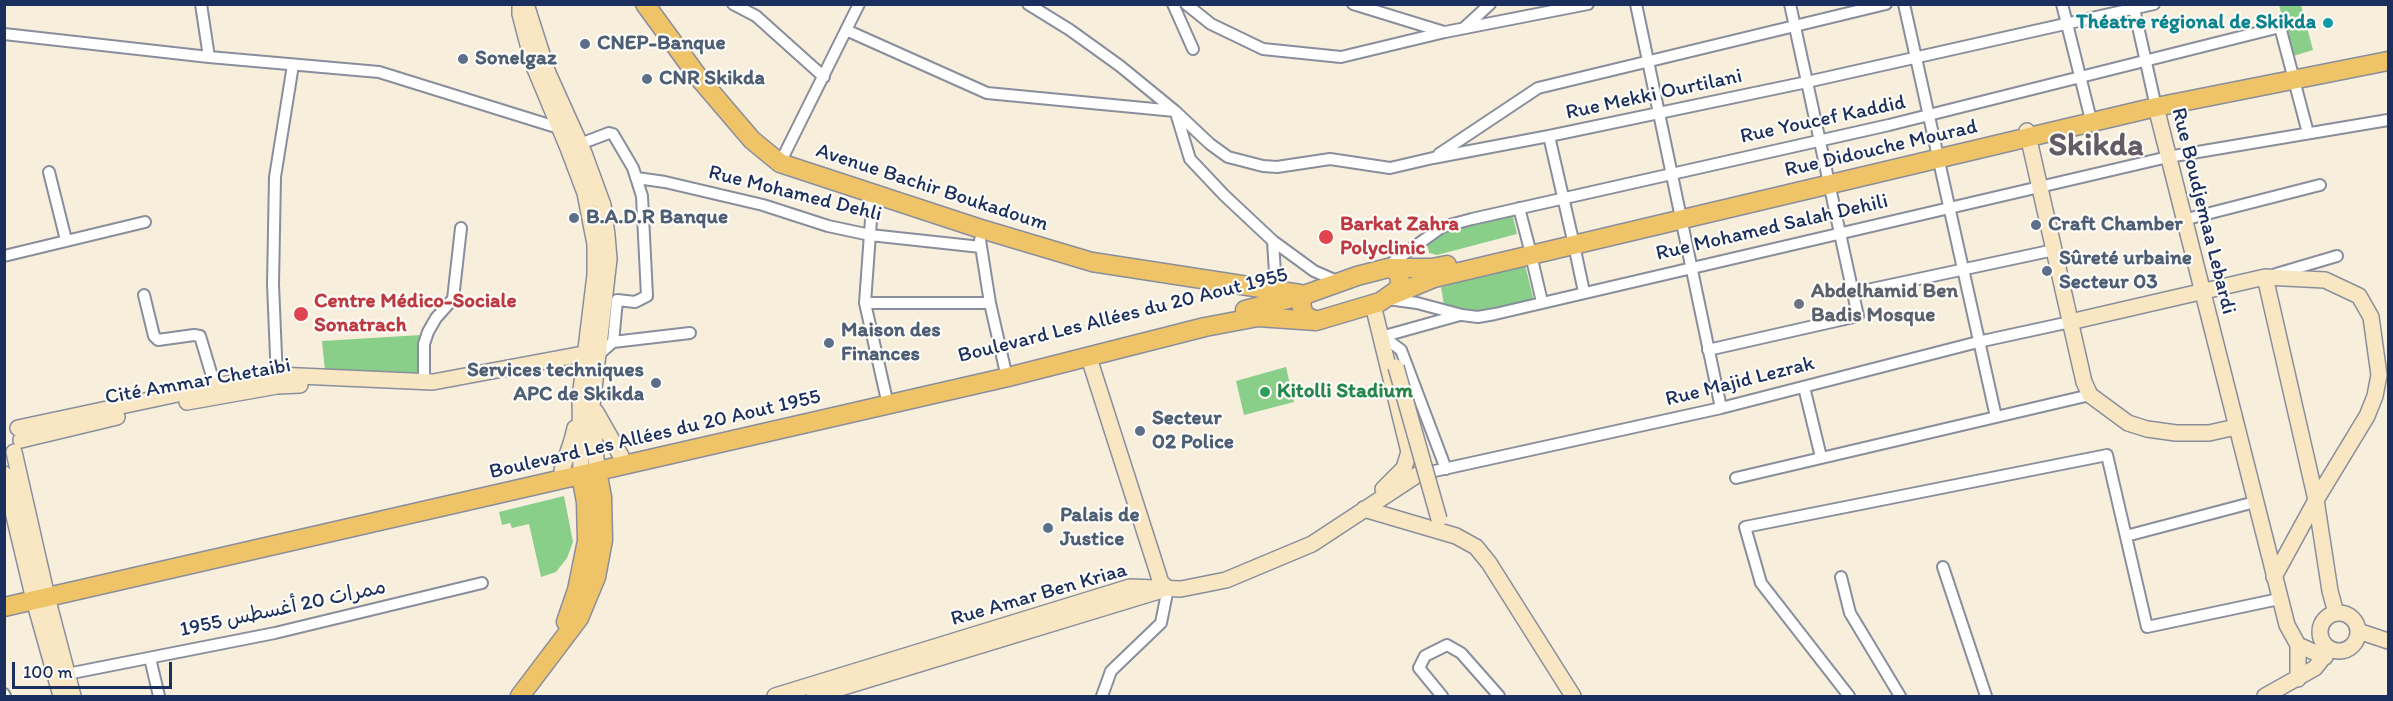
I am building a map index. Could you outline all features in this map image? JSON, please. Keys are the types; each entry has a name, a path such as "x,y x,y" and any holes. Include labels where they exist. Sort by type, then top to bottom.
{"main road":[{"name":"Avenue Bachir Boukadoum","path":"645,4 699,78 752,140 780,163 978,228 1092,262 1274,295 1304,295"},
{"path":"523,7 532,64 585,193 595,244 592,357"},
{"path":"523,7 603,205 609,259 586,402 560,475 594,500"},
{"name":"Rue Didouche Mourad","path":"2293,76 2388,52"},
{"name":"Rue Didouche Mourad","path":"2028,134 2090,116 2293,76 2388,61"},
{"name":"Rue Didouche Mourad","path":"1381,301 1434,278 1573,240 2155,104"},
{"name":"Rue Boudjemaa Lebardi","path":"2155,104 2279,599 2287,625 2298,645"},
{"path":"2028,134 2084,382 2090,395 2128,423 2147,429 2209,433 2236,427"},
{"name":"Rue Didouche Mourad","path":"1304,295 1386,268 1432,268 1530,251"},
{"path":"1381,301 1397,290 1401,278 1395,270 1386,268"},
{"path":"2070,322 2265,277 2325,280 2360,296 2372,317 2379,375 2375,396 2367,416 2316,500 2274,577"},
{"path":"2265,277 2316,500 2330,591 2336,613"},
{"path":"1274,295 1310,318"},
{"name":"Boulevard Les Allées du 20 Aout 1955","path":"4,598 40,594 560,475 1091,349 1274,295"},
{"path":"1304,295 1301,304 1310,318"},
{"path":"1381,301 1395,339 1396,367 1439,519 1456,536"},
{"path":"1364,509 1404,468 1409,452 1381,301"},
{"name":"Boulevard Les Allées du 20 Aout 1955","path":"598,466 1089,358 1205,327 1258,317 1310,318 1381,301"},
{"name":"Cité Ammar Chetaibi","path":"12,439 215,386 277,381 424,382 500,374 592,357"},
{"path":"1089,358 1161,583 1168,588 1197,588 1226,580 1312,544 1418,475"},
{"name":"Cité Ammar Chetaibi","path":"12,439 277,381 307,385 433,392 500,374"},
{"path":"520,696 579,618 596,577 603,540 594,500 598,466 586,402"},
{"path":"586,402 598,466"},
{"path":"12,439 40,594"},
{"path":"4,474 40,594 61,675 61,696"},
{"path":"1364,509 1456,536 1476,547 1573,696"},
{"path":"1144,586 1156,567"},
{"name":"Rue Amar Ben Kriaa","path":"775,696 1130,587 1168,588"},
{"name":"Rue Amar Ben Kriaa","path":"814,696 1168,588"},
{"name":"Boulevard Les Allées du 20 Aout 1955","path":"4,607 40,594"},
{"path":"2298,679 2298,645 2327,653 2347,649 2355,642 2358,631 2354,619 2349,615 2336,613 2326,618 2320,628 2327,653"},
{"path":"2358,631 2388,641"},
{"path":"2265,696 2315,668 2327,653"},
{"path":"61,675 73,696"}],"street":[{"path":"201,4 209,57"},
{"path":"733,4 756,16 824,77"},
{"path":"780,163 859,4"},
{"name":"Rue Mekki Ourtilani","path":"1028,4 1113,61 1228,157 1263,166 1277,167 1330,159 1390,168 1659,114 1915,59 2154,4"},
{"path":"1173,4 1193,49"},
{"path":"1186,4 1211,24 1263,49 1341,57 1445,32 1588,4"},
{"path":"1353,4 1445,32"},
{"path":"1464,28 1490,4"},
{"path":"1636,4 1720,408"},
{"path":"1708,350 1858,316 1790,4"},
{"path":"1433,158 1538,88 1886,4"},
{"path":"1904,4 1996,417"},
{"path":"2062,4 2090,116"},
{"name":"Rue Boudjemaa Lebardi","path":"2133,7 2155,104"},
{"name":"Rue Youcef Kaddid","path":"1386,268 1442,227 1928,116 2280,27 2293,76"},
{"path":"846,30 987,93 1175,111 1190,159 1224,195 1272,241 1314,271 1339,282"},
{"path":"4,34 209,57 379,72 559,128"},
{"path":"277,381 273,284 275,177 293,64"},
{"path":"2293,76 2308,133"},
{"name":"Rue Mohamed Salah Dehili","path":"1381,301 1417,303 1478,317 2168,157 2388,120"},
{"path":"580,144 609,133 613,134 637,178 642,196 647,296 635,302 617,300 613,342"},
{"path":"1549,136 1584,292"},
{"path":"49,172 66,240"},
{"name":"Rue Mohamed Dehli","path":"637,178 665,182 763,205 828,226 870,235 981,247"},
{"path":"2183,220 2320,185"},
{"path":"873,192 865,303 886,396"},
{"path":"1519,208 1542,302"},
{"path":"4,256 145,222"},
{"path":"424,382 424,344 436,318 453,299 461,228"},
{"path":"978,228 990,303 1005,369"},
{"path":"1272,241 1274,295"},
{"path":"1853,293 2054,250"},
{"path":"2265,277 2337,256"},
{"path":"144,295 154,336 158,340 194,334 200,336 215,386"},
{"path":"865,303 990,303"},
{"path":"1446,469 1395,339 1462,315"},
{"name":"Rue Majid Lezrak","path":"1418,475 1720,408 1978,342 2070,322"},
{"path":"592,357 613,342 690,333"},
{"path":"1804,387 1821,457"},
{"path":"1736,478 2090,395"},
{"path":"1849,696 1761,583 1745,527 2107,455 2147,627 2279,599"},
{"path":"2126,536 2255,502"},
{"path":"1943,567 1986,696"},
{"path":"1841,577 1850,613 1900,696"},
{"name":"ممرات 20 أغسطس 1955","path":"61,675 275,633 482,583"},
{"path":"1102,696 1111,671 1161,623 1168,588"},
{"path":"1442,696 1419,668 1425,656 1447,645 1461,652 1499,696"},
{"path":"150,658 159,696"}],"green space":[{"path":"2279,5 2301,5 2313,50 2293,56"},
{"path":"1512,213 1517,234 1437,255 1429,253 1427,243 1442,230"},
{"path":"1525,265 1534,301 1479,313 1444,305 1441,287"},
{"path":"421,335 421,376 325,371 322,341"},
{"name":"Kitolli Stadium","path":"1286,367 1294,402 1244,415 1236,381"},
{"path":"564,496 573,542 567,558 556,572 541,577 529,524 512,528 510,523 502,525 499,512"}],"place":[{"name":"Théatre régional de Skikda","path":"2328,23"},
{"name":"CNEP-Banque","path":"585,44"},
{"name":"Sonelgaz","path":"463,59"},
{"name":"CNR Skikda","path":"647,79"},
{"name":"B.A.D.R Banque","path":"574,218"},
{"name":"Craft Chamber","path":"2036,225"},
{"name":"Barkat Zahra Polyclinic","path":"1326,237"},
{"name":"Sûreté urbaine Secteur 03","path":"2047,271"},
{"name":"Abdelhamid Ben Badis Mosque","path":"1799,304"},
{"name":"Centre Médico-Sociale Sonatrach","path":"301,314"},
{"name":"Maison des Finances","path":"829,343"},
{"name":"Services techniques APC de Skikda","path":"656,383"},
{"name":"Kitolli Stadium","path":"1265,392"},
{"name":"Secteur 02 Police","path":"1140,431"},
{"name":"Palais de Justice","path":"1048,528"}],"district":[{"name":"Skikda","path":"2096,147"}]}
